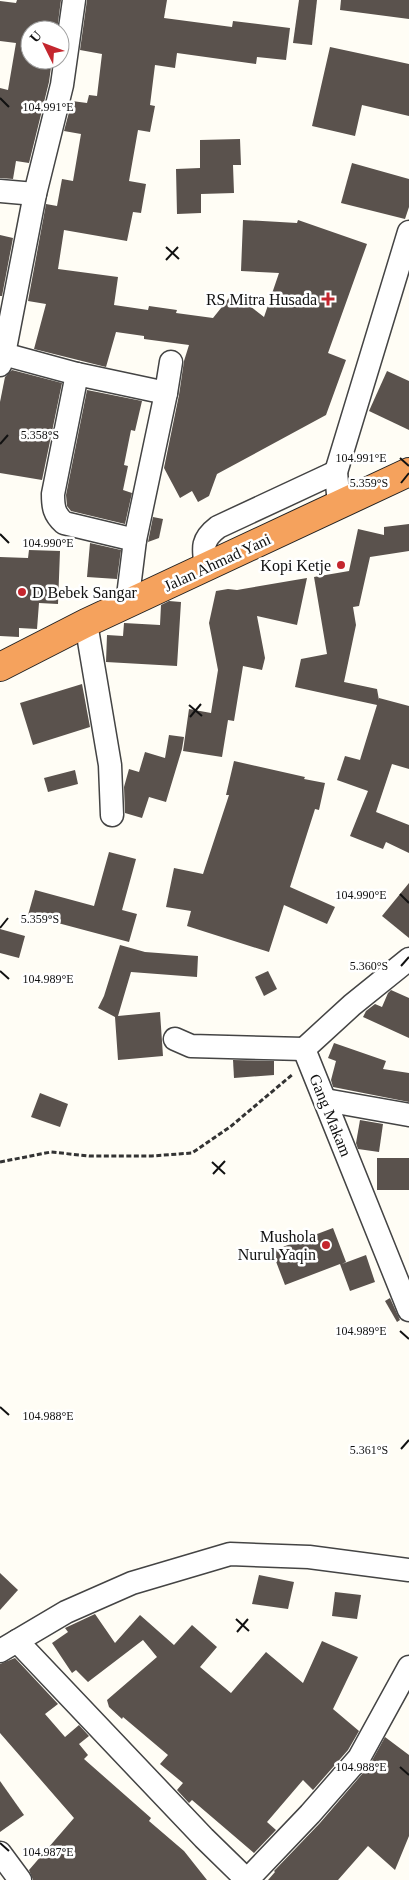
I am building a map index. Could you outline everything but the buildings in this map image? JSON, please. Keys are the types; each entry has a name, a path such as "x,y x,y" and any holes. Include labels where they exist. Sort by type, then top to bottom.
{"highway":[{"name":"Jalan Ahmad Yani","path":"0,667 86,623 409,472"}],"street":[{"path":"74,0 62,84 35,194 1,358 166,393"},
{"path":"0,191 35,194"},
{"path":"339,505 336,472 409,232"},
{"path":"126,604 135,540 171,362"},
{"path":"77,374 54,494 53,506 56,516 64,523 135,540"},
{"path":"206,567 203,549 205,540 214,530 336,472"},
{"path":"86,623 110,765 112,815"},
{"path":"175,1039 191,1046 306,1054 352,1005 409,959"},
{"name":"Gang Makam","path":"306,1054 409,1310"},
{"path":"325,1100 409,1114"},
{"path":"409,1570 309,1557 230,1554 132,1583 66,1612 9,1646 247,1880 310,1814 358,1758 409,1667"},
{"path":"0,1853 20,1880"}],"path":[{"path":"0,1162 50,1152 89,1156 152,1156 192,1153 230,1128 306,1054"}],"place":[{"name":"RS Mitra Husada","path":"328,299"},
{"name":"Kopi Ketje","path":"341,565"},
{"name":"D Bebek Sangar","path":"22,592"},
{"name":"Mushola Nurul Yaqin","path":"326,1245"}]}
